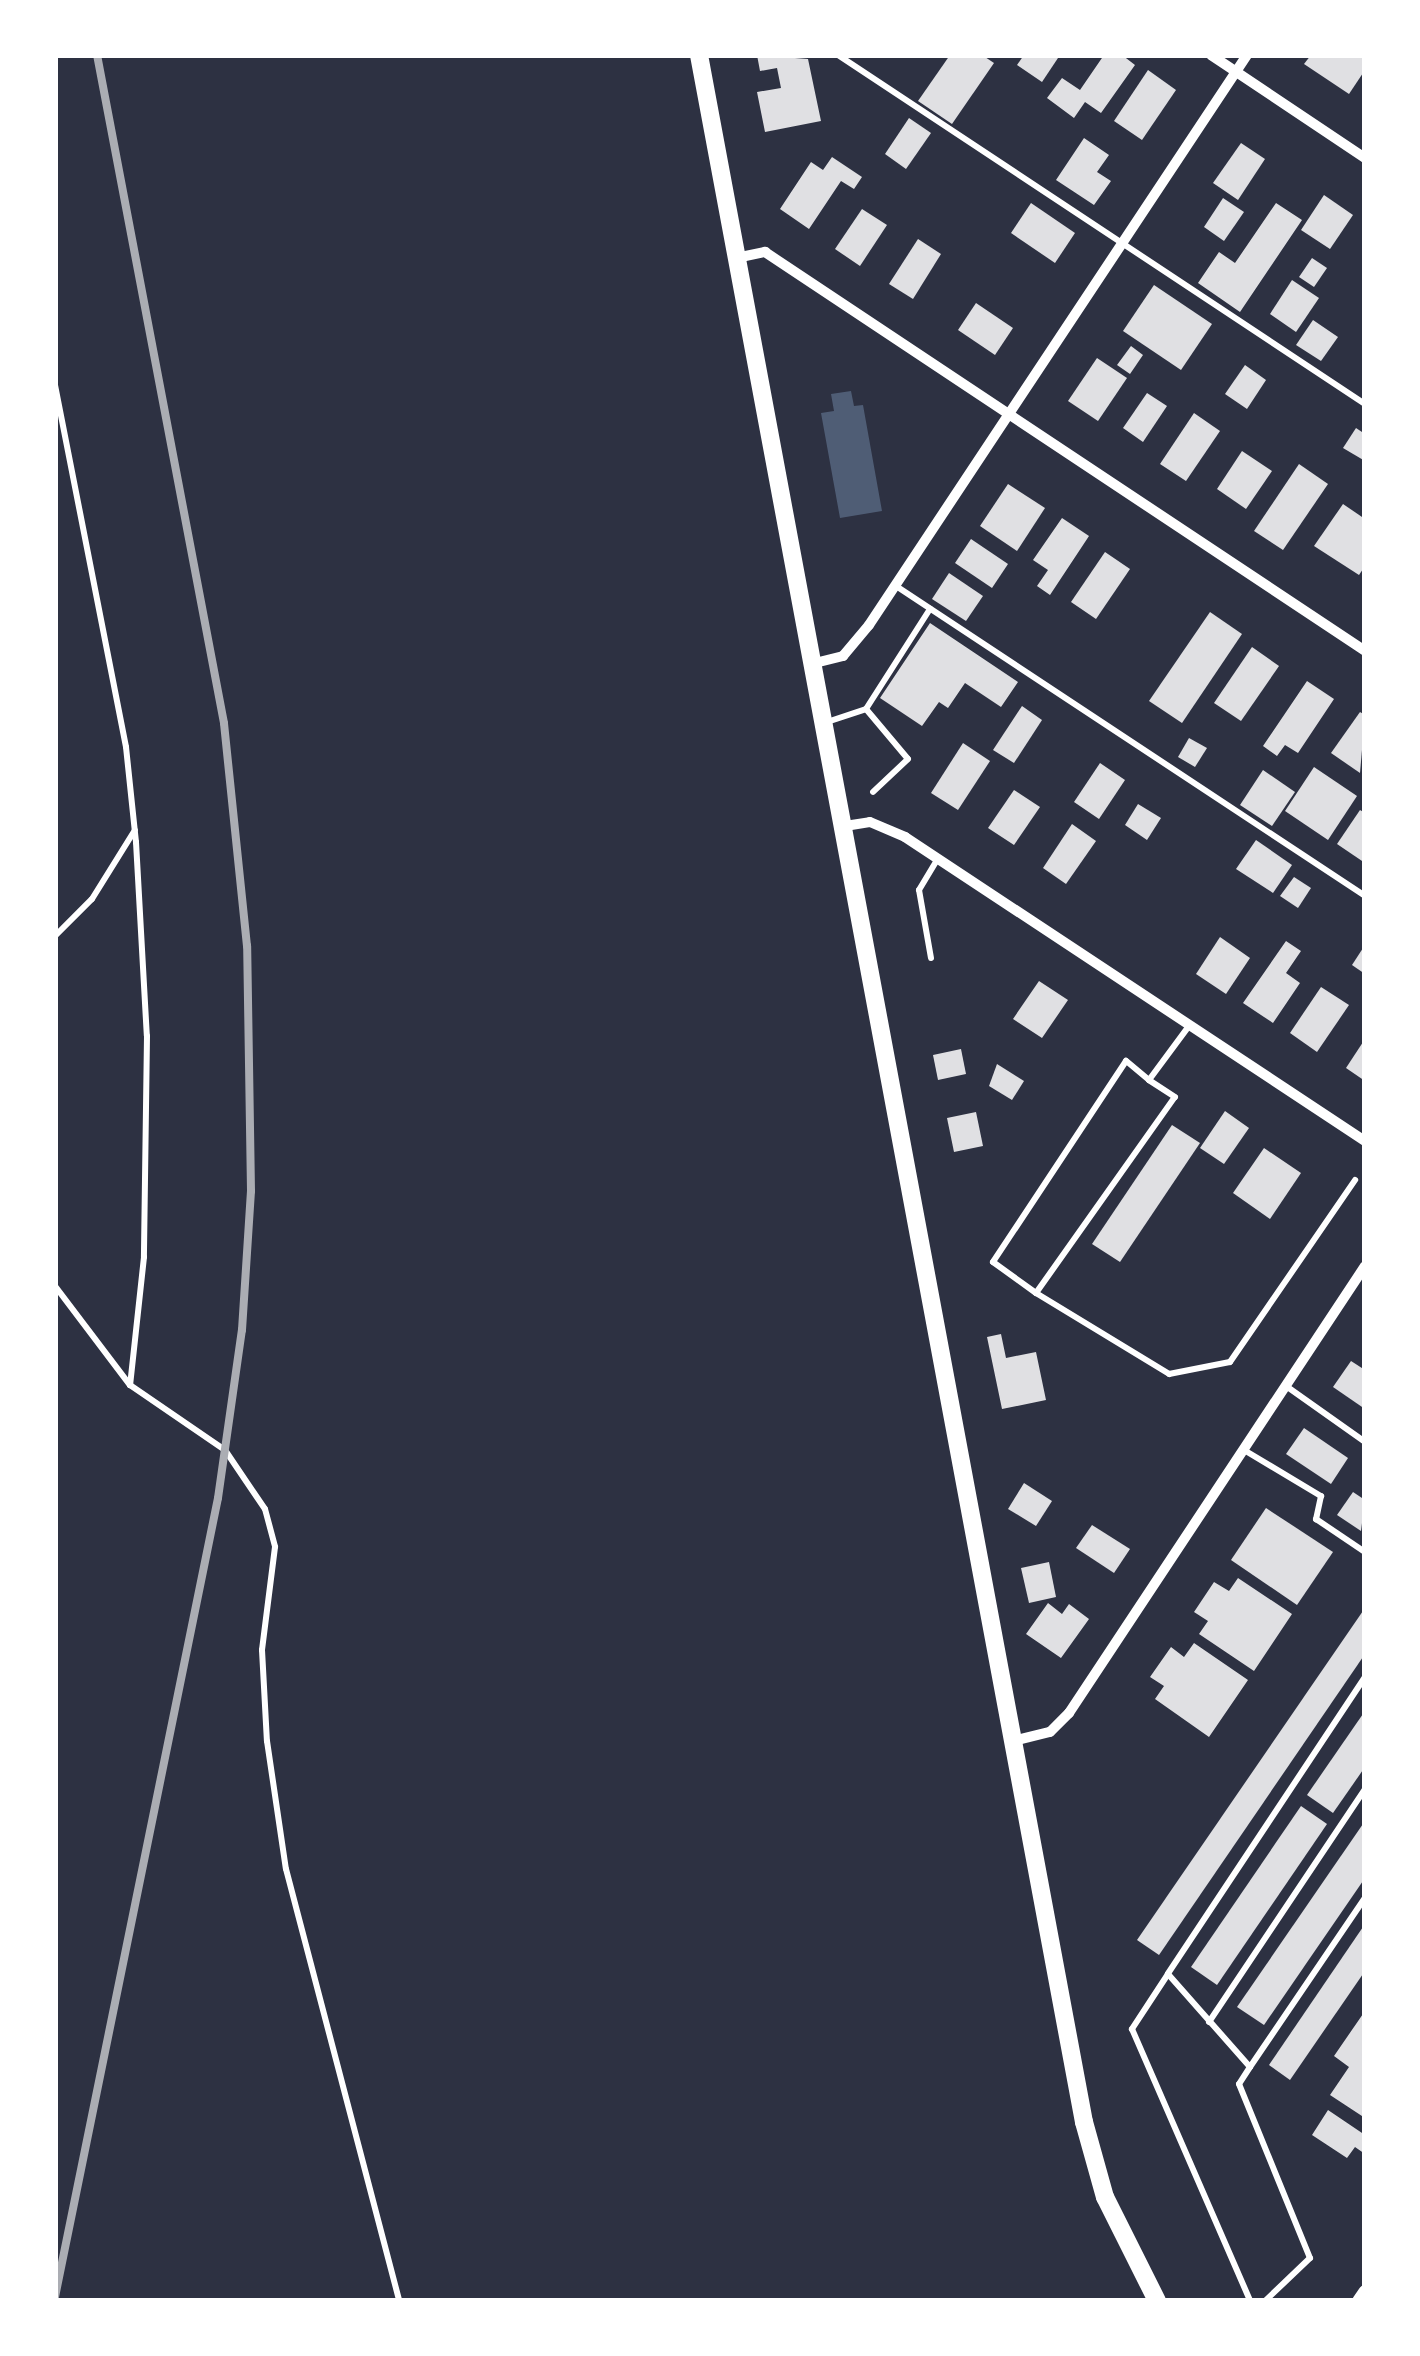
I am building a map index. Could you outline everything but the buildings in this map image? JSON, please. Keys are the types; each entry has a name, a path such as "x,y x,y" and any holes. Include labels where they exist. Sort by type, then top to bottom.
{"main road":[{"path":"699,55 1084,2122 1105,2197 1156,2301"}],"street":[{"path":"1211,55 1365,158"},
{"path":"815,663 844,656 896,586 1247,55"},
{"path":"736,258 765,252 1365,651"},
{"path":"845,826 883,825 938,858 1365,1141"},
{"path":"1013,1741 1050,1732 1069,1713 1365,1266"},
{"path":"1359,2301 1365,2292"}],"lane":[{"path":"838,55 1365,404"},
{"path":"55,385 126,747 135,830 147,1036 144,1257 130,1385"},
{"path":"896,586 1365,896"},
{"path":"826,723 866,709 930,609"},
{"path":"866,709 908,759 873,792"},
{"path":"55,936 92,899 135,830"},
{"path":"931,958 919,890 938,858"},
{"path":"1149,1080 1190,1024"},
{"path":"1036,1293 1176,1097 1126,1061 993,1262 1036,1293 1170,1374 1230,1362 1354,1180"},
{"path":"55,1286 130,1385 225,1450 265,1509 275,1547 262,1650 267,1741 286,1868 400,2301"},
{"path":"1286,1386 1365,1442"},
{"path":"1244,1450 1321,1496 1316,1519 1365,1552"},
{"path":"1250,2301 1132,2029 1365,1676"},
{"path":"1209,2022 1365,1789"},
{"path":"1265,2301 1310,2258 1239,2084 1365,1898"},
{"path":"1168,1974 1250,2067"}],"water":[{"path":"851,391 854,406 863,405 882,511 840,518 821,413 834,411 831,394"}],"railway":[{"path":"55,2297 218,1498 242,1330 251,1191 247,946 224,723 97,55"}]}
